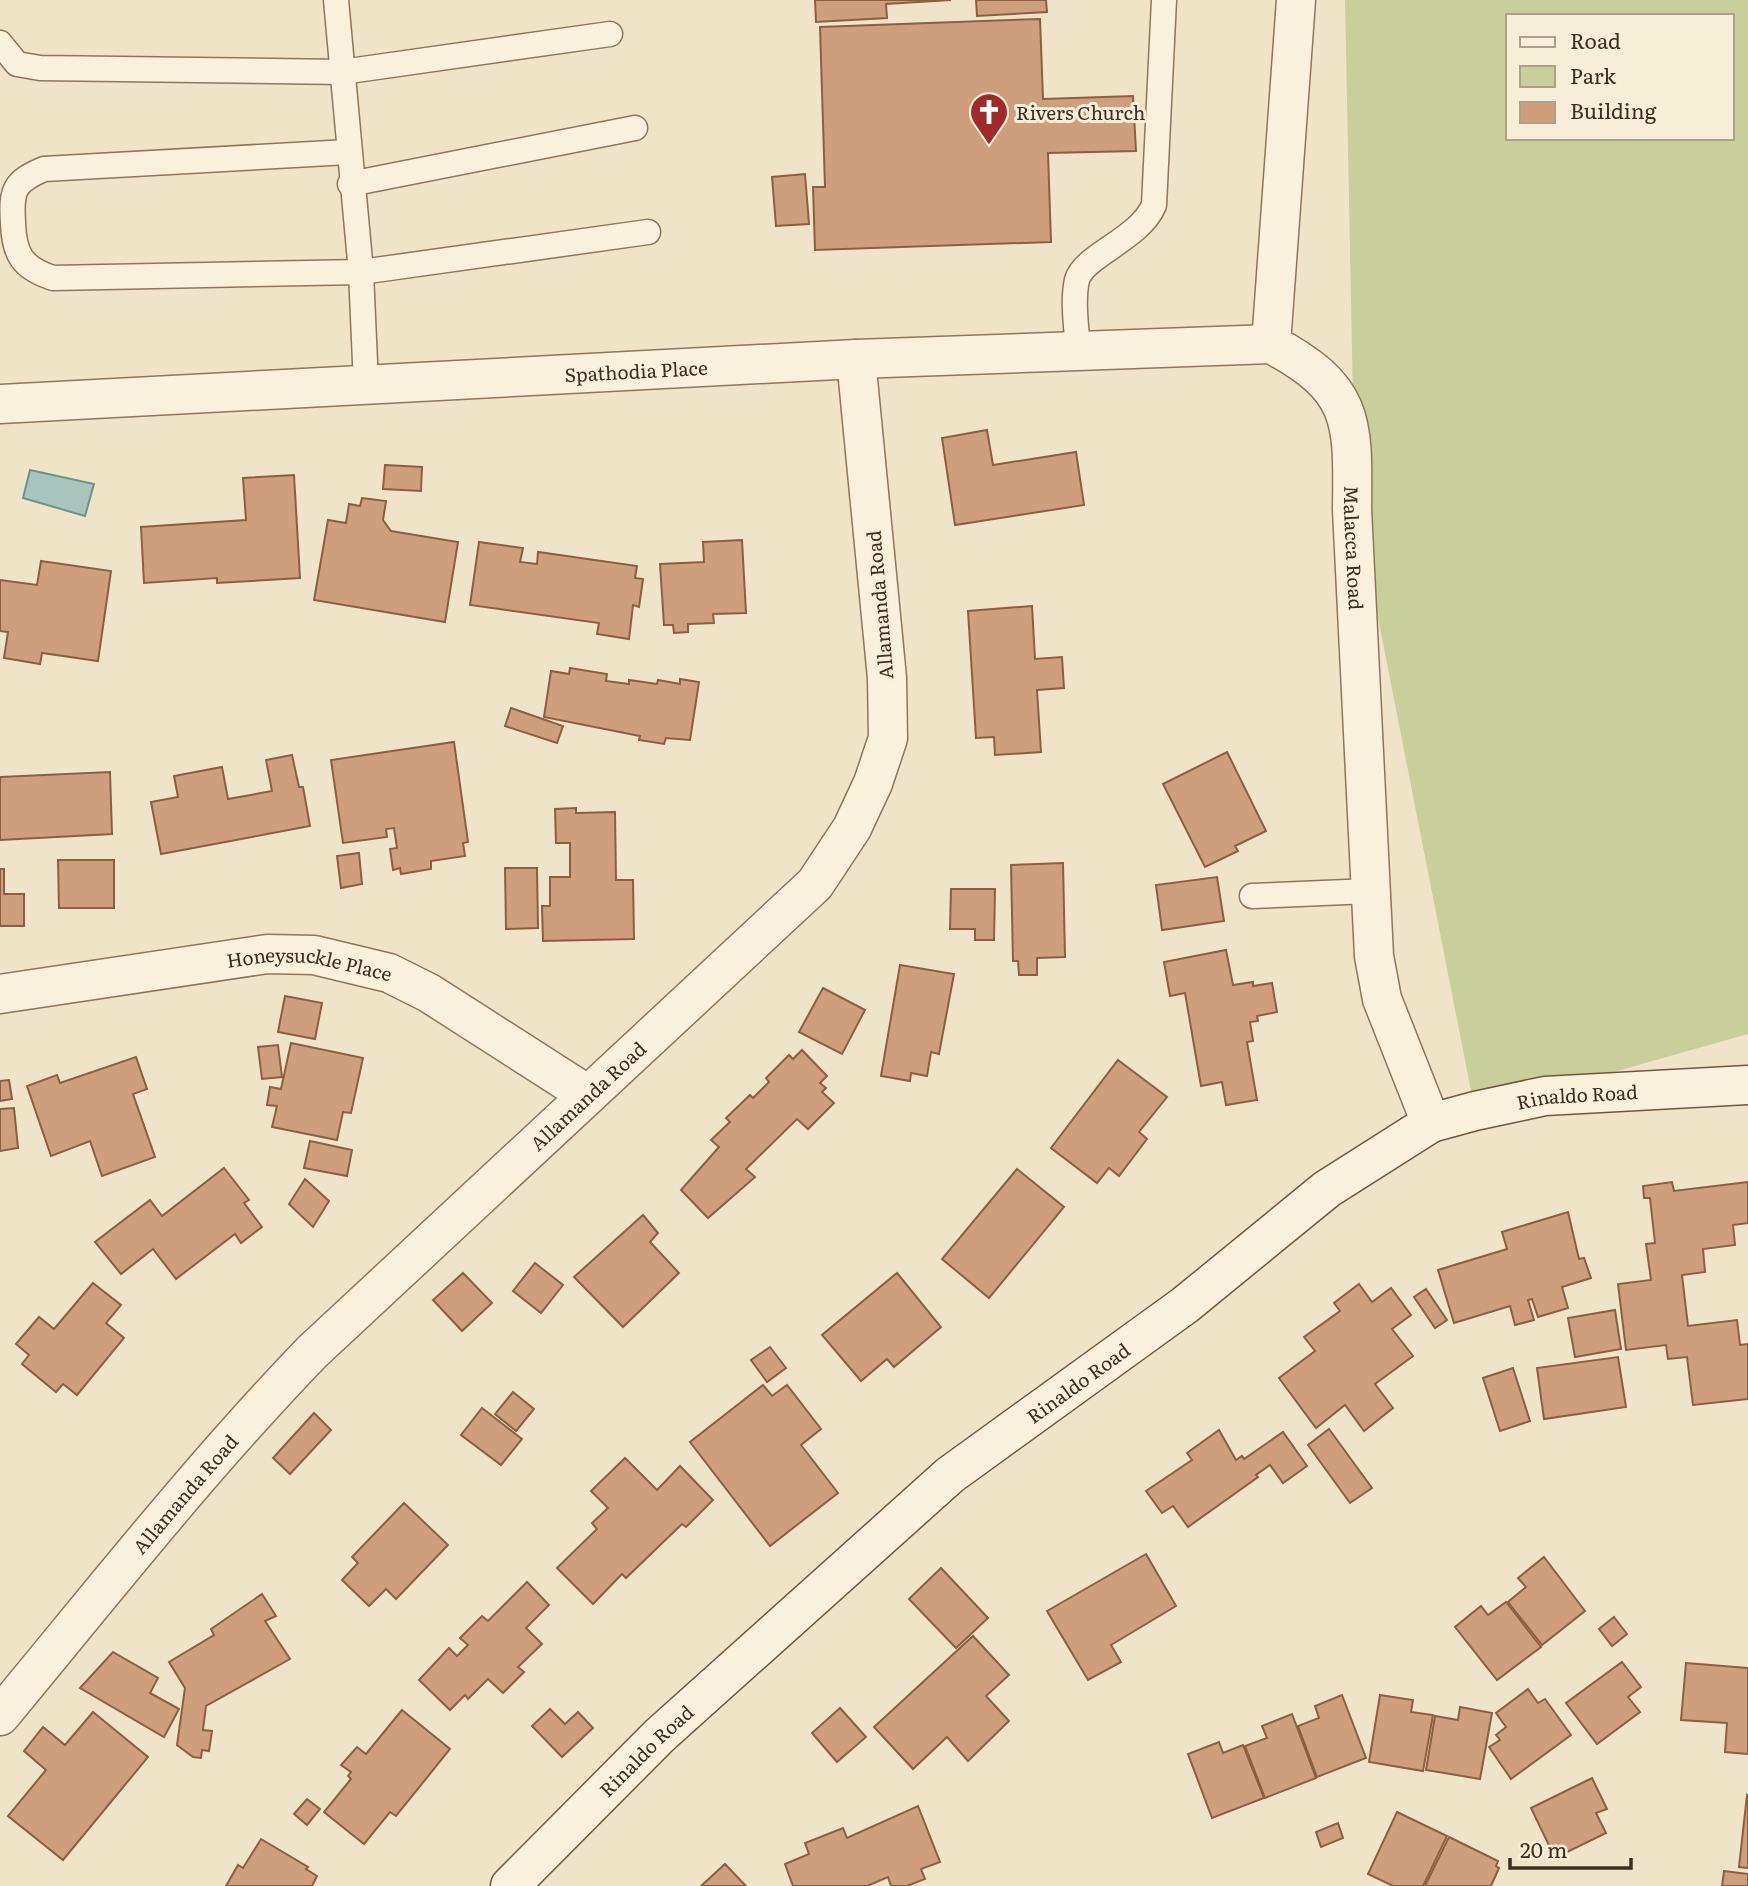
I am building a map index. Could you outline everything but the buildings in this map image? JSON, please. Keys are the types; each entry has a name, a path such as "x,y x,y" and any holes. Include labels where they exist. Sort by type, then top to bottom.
{"street":[{"path":"1271,344 1296,0"},
{"name":"Spathodia Place","path":"0,404 856,359 1271,344"},
{"name":"Malacca Road","path":"1271,344 1303,361 1328,381 1344,409 1353,441 1352,509 1374,956 1382,999 1431,1124"},
{"name":"Allamanda Road","path":"0,1716 219,1451 265,1400 312,1352 815,884 852,828 873,783 888,738 887,678 856,359"},
{"name":"Honeysuckle Place","path":"0,994 267,954 314,956 389,973 419,988 588,1095"},
{"name":"Rinaldo Road","path":"514,1884 678,1718 950,1475 1185,1304 1327,1189 1431,1124 1545,1096 1748,1085"}],"lane":[{"path":"336,0 350,184 361,272 366,385"},
{"path":"1078,352 1076,296 1080,274 1135,231 1149,217 1154,205 1164,0"},
{"path":"0,43 17,64 40,68 342,72 610,34"},
{"path":"350,184 635,128"},
{"path":"348,152 44,169 18,183 11,197 14,247 27,266 53,278 361,272 648,232"},
{"path":"1252,896 1370,891"}],"green space":[{"path":"1345,0 1748,0 1748,1034 1475,1111 1355,501"}],"water":[{"path":"30,470 94,484 85,516 23,498"}],"place":[{"name":"Rivers Church","path":"989,146"}]}
